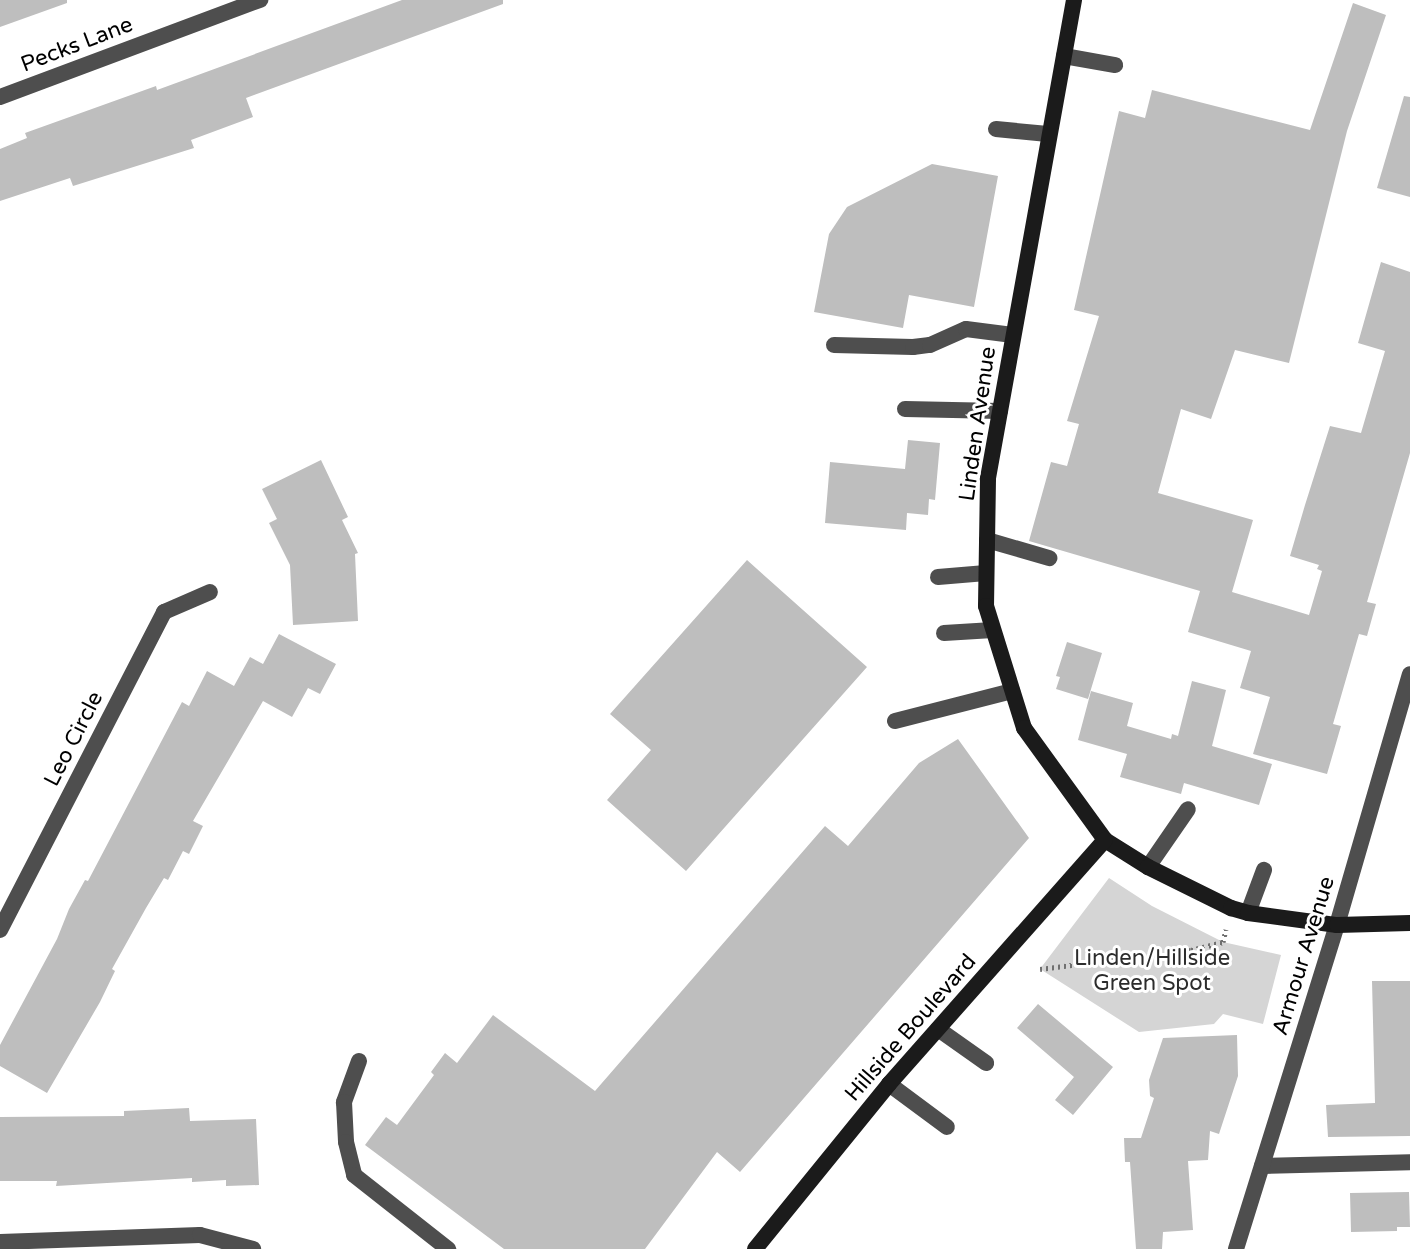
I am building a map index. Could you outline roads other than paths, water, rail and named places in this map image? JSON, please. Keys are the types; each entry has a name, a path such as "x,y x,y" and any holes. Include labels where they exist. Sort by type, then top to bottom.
{"main road":[{"name":"Linden Avenue","path":"1074,0 988,479 986,606 1024,728 1105,840 1148,867 1231,908 1248,913 1337,925 1410,923"},
{"name":"Hillside Boulevard","path":"755,1249 889,1084 1105,840"}],"street":[{"name":"Pecks Lane","path":"0,97 260,0"},
{"path":"1064,56 1115,65"},
{"path":"996,129 1048,134"},
{"path":"834,345 922,346 966,329 1013,335"},
{"path":"905,409 1000,411"},
{"path":"987,540 1049,558"},
{"path":"938,577 986,573"},
{"name":"Leo Circle","path":"0,930 164,612 210,592"},
{"path":"944,633 993,630"},
{"name":"Armour Avenue","path":"1236,1249 1337,925 1410,674"},
{"path":"895,721 1012,691"},
{"path":"1148,867 1188,809"},
{"path":"1248,913 1264,870"},
{"path":"938,1029 986,1063"},
{"path":"359,1061 344,1102 346,1142 354,1175 448,1249"},
{"path":"889,1084 947,1127"},
{"path":"1262,1166 1410,1162"},
{"path":"0,1242 200,1235 253,1249"}],"park label":[{"name":"Linden/Hillside Green Spot","path":"1152,970"}]}
